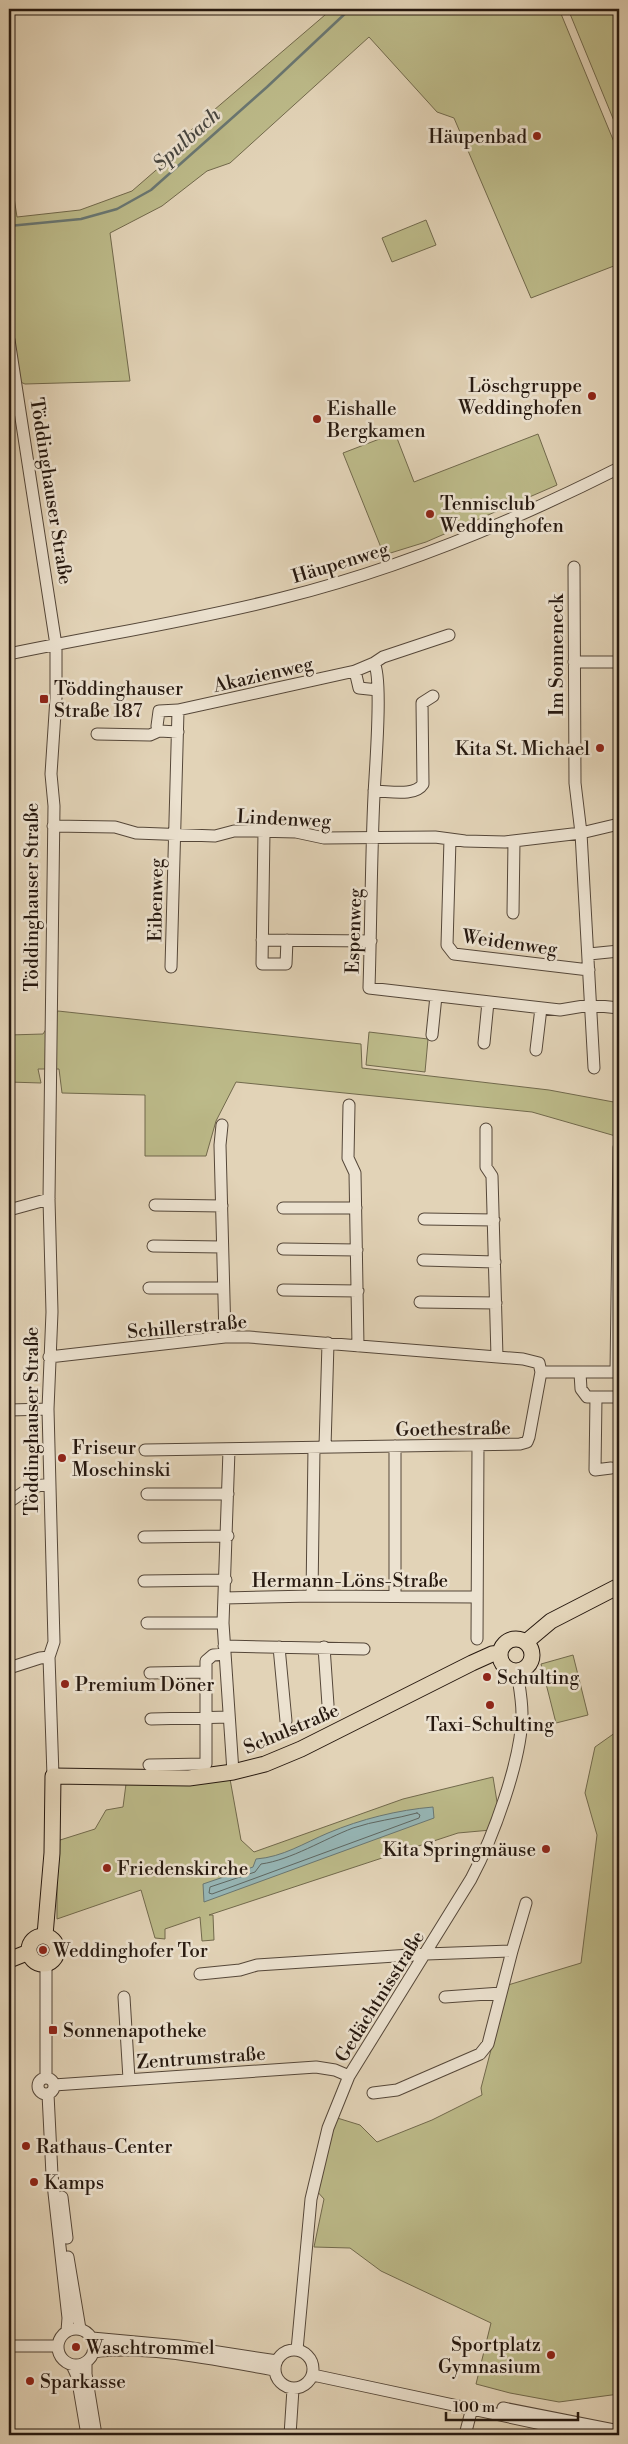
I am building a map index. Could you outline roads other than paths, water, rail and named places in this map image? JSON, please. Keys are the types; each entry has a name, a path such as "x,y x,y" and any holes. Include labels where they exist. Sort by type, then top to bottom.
{"main road":[{"path":"529,1647 562,1616 619,1586"},
{"path":"512,1639 529,1647 531,1663 527,1667 517,1671 509,1670 503,1665 500,1653 504,1644 512,1639"},
{"name":"Schulstraße","path":"52,1776 170,1779 232,1772 265,1764 301,1749 472,1663 492,1654 500,1653"},
{"name":"Töddinghauser Straße","path":"44,1936 52,1853 52,1776"},
{"path":"44,1936 54,1941 58,1948 54,1960 46,1964 35,1962 29,1952 30,1945 34,1939 44,1936"},
{"path":"9,1960 29,1952"}],"street":[{"name":"Töddinghauser Straße","path":"9,340 56,645 56,698 51,765 53,826 49,1199 52,1303 48,1409 54,1632 53,1649 49,1657 52,1776"},
{"name":"Häupenweg","path":"9,654 281,598 358,577 430,552 488,528 572,492 619,468"},
{"name":"Im Sonneneck","path":"574,567 575,783 581,833"},
{"name":"Akazienweg","path":"159,731 157,726 159,711 178,710 355,671 383,657 450,635"},
{"path":"574,662 619,662"},
{"path":"373,838 378,690 378,673 374,663"},
{"path":"355,671 359,688 378,690"},
{"path":"374,791 413,792 420,789 423,784 422,703 433,696"},
{"path":"174,834 178,710"},
{"path":"97,734 150,735 159,731 178,732"},
{"name":"Lindenweg","path":"53,826 115,827 136,833 215,836 234,831 296,832 324,838 399,836 514,841 581,833 619,824"},
{"path":"264,832 262,964 286,964 287,940"},
{"path":"581,833 594,1068"},
{"name":"Eibenweg","path":"170,968 174,834"},
{"name":"Espenweg","path":"373,838 369,988 560,1010 590,1005 619,1008"},
{"name":"Weidenweg","path":"450,839 447,945 449,950 454,954 589,970"},
{"path":"513,913 514,841"},
{"path":"262,940 370,942"},
{"path":"588,954 619,951"},
{"path":"432,1035 436,996"},
{"path":"484,1043 488,1002"},
{"path":"536,1050 541,1008"},
{"path":"350,1105 348,1158 355,1173 358,1346"},
{"path":"222,1125 222,1247 225,1337"},
{"path":"486,1129 486,1167 492,1176 497,1357"},
{"path":"541,1372 617,1372 619,1147"},
{"path":"9,1210 49,1199"},
{"path":"155,1205 222,1206"},
{"path":"283,1208 356,1208"},
{"path":"424,1218 494,1220"},
{"path":"153,1246 222,1247"},
{"path":"283,1249 357,1250"},
{"path":"422,1260 495,1262"},
{"path":"149,1288 223,1288"},
{"path":"283,1290 358,1291"},
{"path":"420,1302 496,1303"},
{"name":"Schillerstraße","path":"49,1357 225,1337 536,1361 539,1363 541,1372"},
{"path":"312,1596 319,1447 328,1344"},
{"name":"Goethestraße","path":"145,1450 478,1445 527,1442 530,1437 541,1372"},
{"path":"580,1373 583,1394 587,1397 619,1397"},
{"path":"596,1397 595,1470 611,1468"},
{"path":"9,1410 48,1409"},
{"path":"476,1639 478,1445"},
{"path":"395,1446 395,1596"},
{"path":"229,1450 224,1623 232,1772"},
{"path":"9,1502 31,1487 49,1484"},
{"path":"147,1494 228,1494"},
{"path":"144,1537 228,1536"},
{"path":"144,1581 226,1580"},
{"name":"Hermann-Löns-Straße","path":"224,1598 312,1596 352,1598 395,1596 477,1597"},
{"path":"147,1624 224,1623"},
{"path":"279,1647 286,1721"},
{"path":"149,1765 206,1764 205,1672 206,1661 209,1658 225,1650 279,1647 364,1648"},
{"path":"324,1647 328,1705"},
{"path":"9,1668 49,1657"},
{"name":"Gedächtnisstraße","path":"297,2350 312,2189 328,2128 349,2076 426,1954 477,1868 499,1811 521,1732 522,1705 517,1671"},
{"path":"150,1673 205,1672"},
{"path":"151,1720 229,1717"},
{"path":"373,2093 397,2090 480,2054 488,2044 526,1903"},
{"path":"200,1974 240,1970 257,1966 426,1954 512,1951"},
{"path":"46,1964 52,2162 68,2318 67,2331"},
{"path":"445,1997 501,1993"},
{"path":"124,1997 129,2079"},
{"name":"Zentrumstraße","path":"49,2085 316,2067 336,2070 349,2076"},
{"path":"52,2162 61,2188 68,2252 80,2329 92,2338 179,2346 276,2365"},
{"path":"80,2329 67,2331 61,2337 58,2346 60,2356 72,2365 77,2376 87,2435"},
{"path":"92,2338 93,2352 86,2362 86,2374 96,2435"},
{"path":"9,2346 58,2346"},
{"path":"93,2352 106,2350 153,2352 276,2365"},
{"path":"297,2350 305,2353 310,2359 313,2375 306,2385 294,2388 280,2383 276,2365 285,2352 297,2350"},
{"path":"72,2365 86,2362"},
{"path":"313,2375 472,2408 488,2406 593,2435"},
{"path":"290,2435 294,2388"},
{"path":"466,2435 472,2408"},
{"path":"577,2430 619,2431"}],"water":[{"path":"433,1807 434,1818 204,1902 203,1884 253,1867 256,1859 284,1853 328,1833 366,1819"}],"waterway":[{"name":"Spulbach","path":"9,226 81,219 117,209 151,190 267,87 350,9"}],"place":[{"name":"Häupenbad","path":"537,136"},
{"name":"Löschgruppe Weddinghofen","path":"592,396"},
{"name":"Eishalle Bergkamen","path":"317,419"},
{"name":"Tennisclub Weddinghofen","path":"430,514"},
{"name":"Töddinghauser Straße 187","path":"44,699"},
{"name":"Kita St. Michael","path":"600,748"},
{"name":"Friseur Moschinski","path":"62,1458"},
{"name":"Schulting","path":"487,1677"},
{"name":"Premium Döner","path":"65,1684"},
{"name":"Taxi-Schulting","path":"490,1705"},
{"name":"Kita Springmäuse","path":"546,1849"},
{"name":"Friedenskirche","path":"107,1868"},
{"name":"Weddinghofer Tor","path":"43,1950"},
{"name":"Sonnenapotheke","path":"53,2030"},
{"name":"Rathaus-Center","path":"26,2146"},
{"name":"Kamps","path":"34,2182"},
{"name":"Waschtrommel","path":"76,2347"},
{"name":"Sportplatz Gymnasium","path":"551,2355"},
{"name":"Sparkasse","path":"30,2381"}]}
